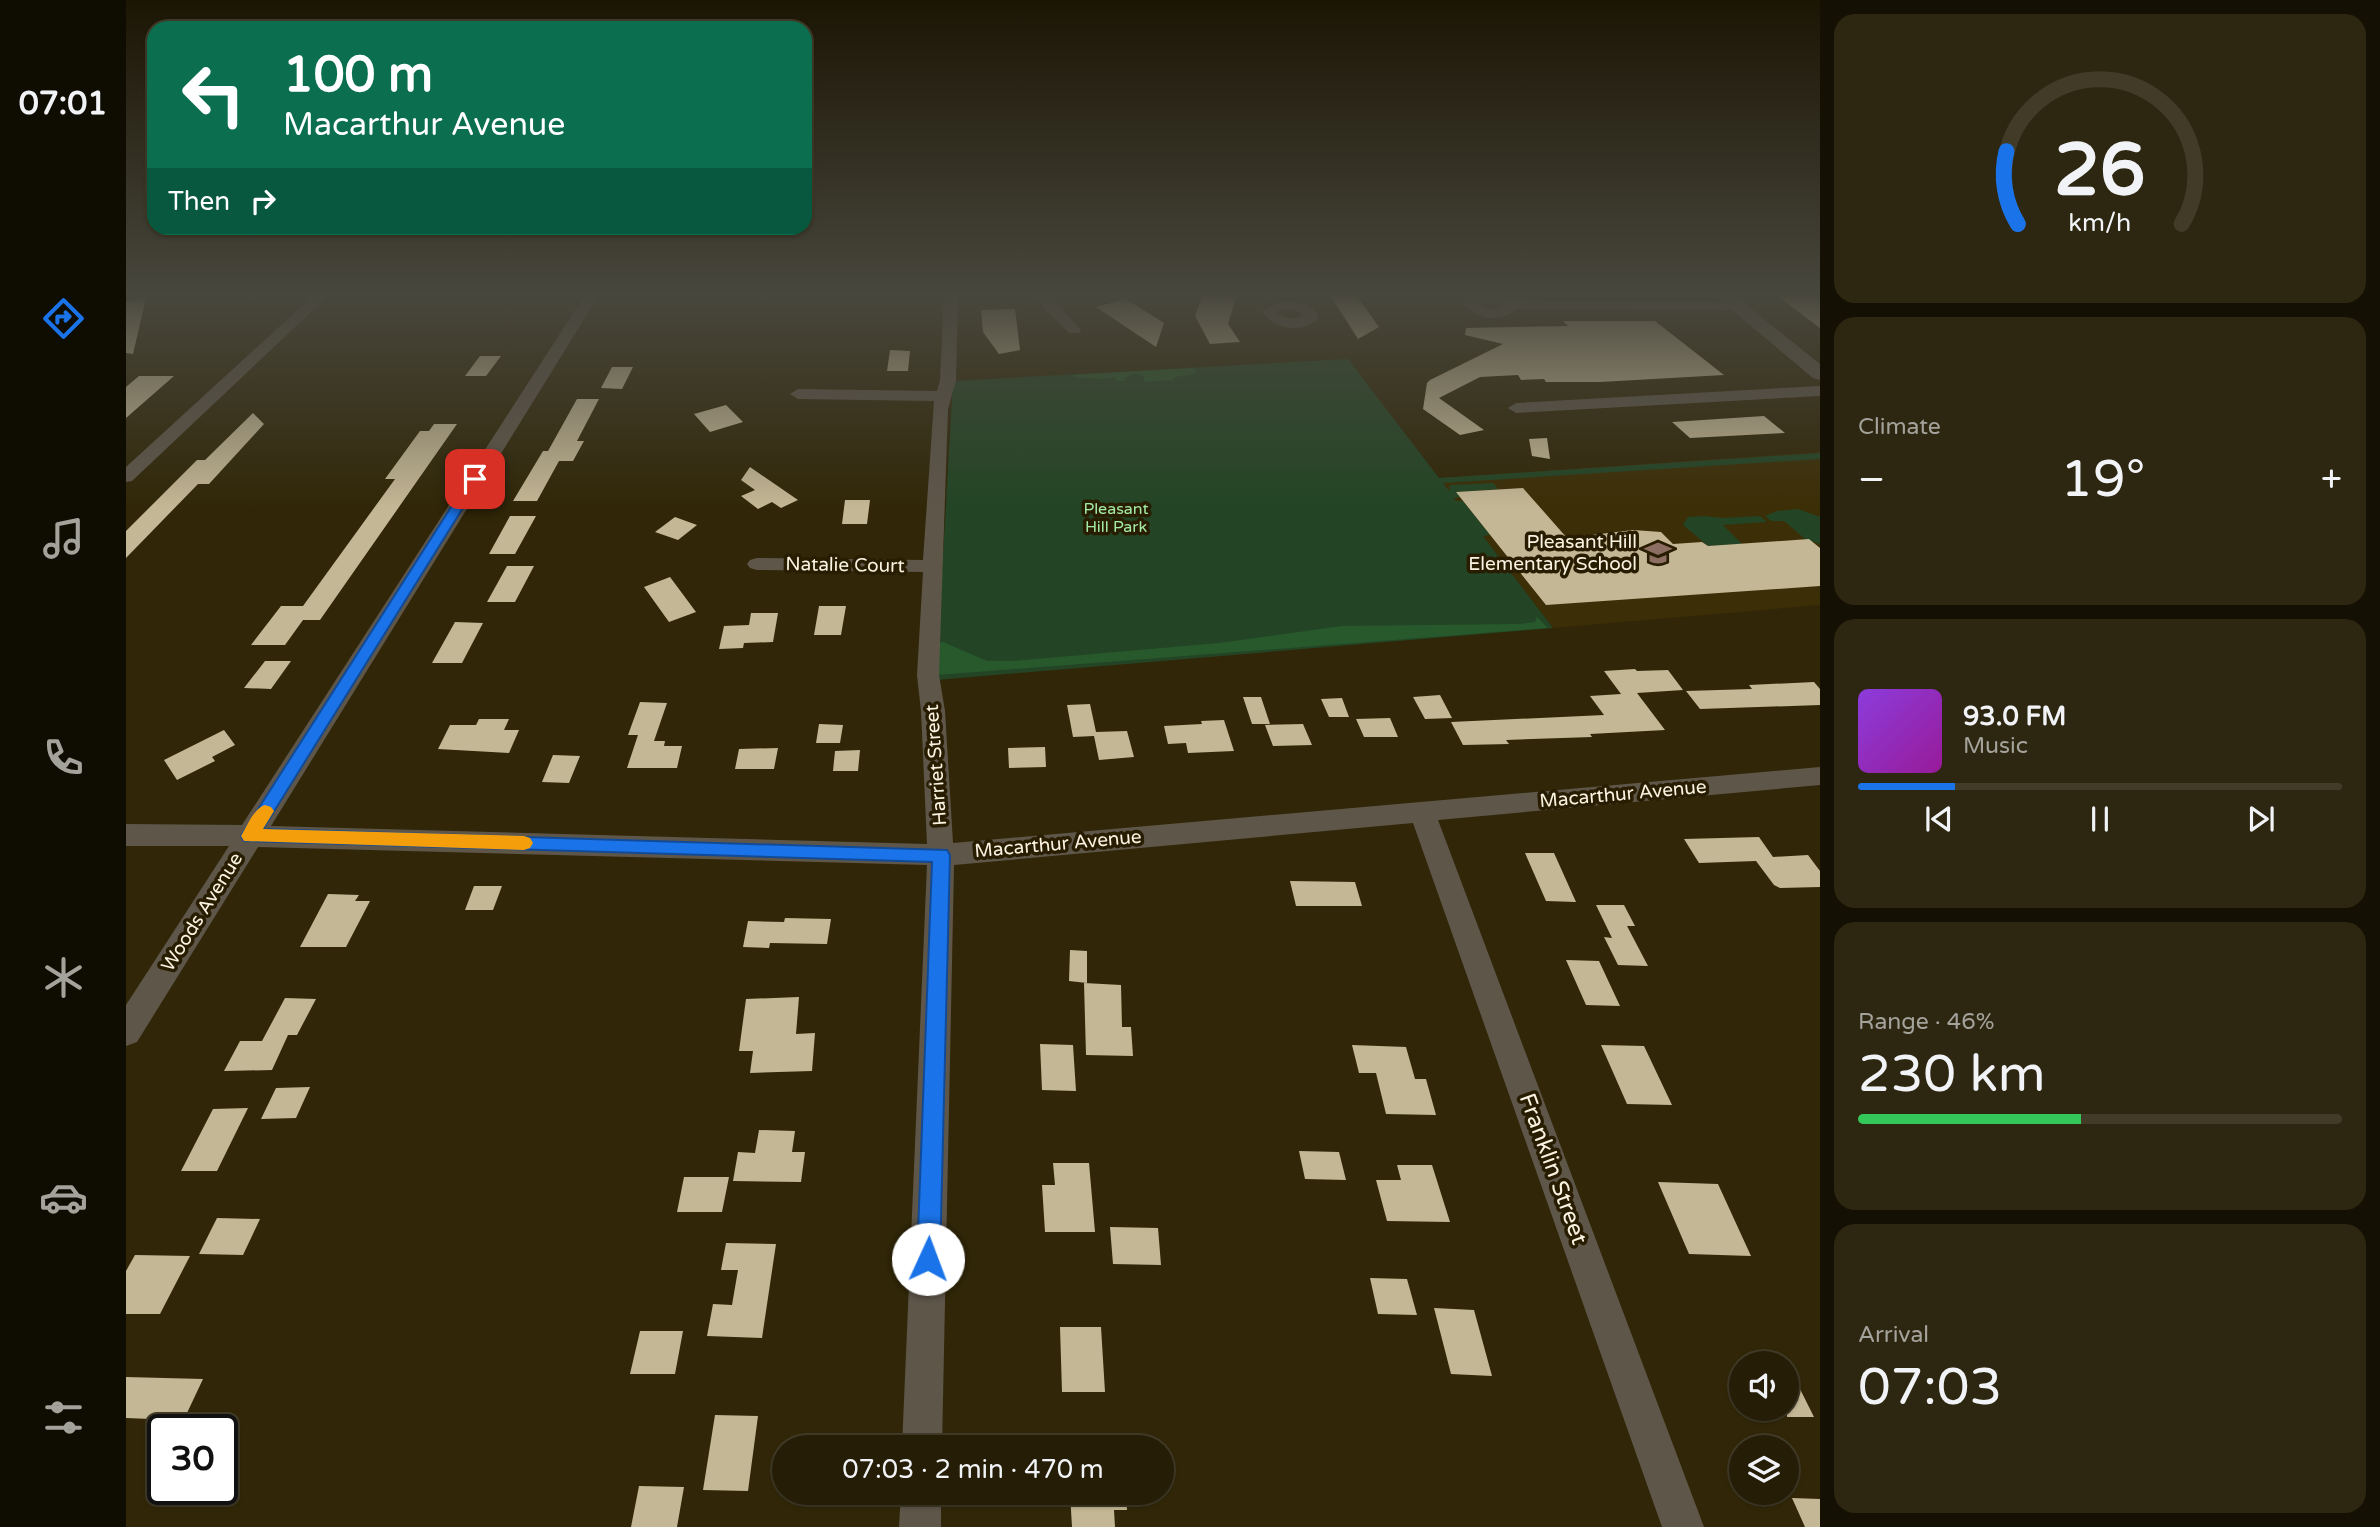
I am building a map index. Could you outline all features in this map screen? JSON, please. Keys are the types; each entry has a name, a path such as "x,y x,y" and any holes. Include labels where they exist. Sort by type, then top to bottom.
{"street":[{"path":"126,477 245,366"},
{"name":"Woods Avenue","path":"126,1032 547,366"},
{"name":"Harriet Street","path":"922,1435 941,855 933,711 928,675 940,409 948,380 948,366"},
{"path":"1516,408 1820,391"},
{"path":"798,394 944,397"},
{"name":"Natalie Court","path":"757,564 933,566"},
{"name":"Macarthur Avenue","path":"126,835 941,855 1820,776"},
{"name":"Franklin Street","path":"1422,812 1683,1527"},
{"path":"920,1527 921,1505"}],"shaded area":[{"name":"Pleasant Hill Elementary School","path":"1820,452 1820,605 1553,628 1438,478"}],"green space":[{"name":"Pleasant Hill Park","path":"1218,366 1354,366 1439,478 1820,453 1820,459 1443,483 1449,491 1450,485 1493,483 1498,489 1457,492 1460,497 1454,498 1456,501 1463,501 1490,535 1483,536 1553,628 936,680 953,381"},
{"path":"1194,368 1195,373 1190,375 1172,380 1145,382 1143,376 1134,373 1124,378 1125,381 1118,381 1114,377 1103,379 1073,375"},
{"path":"1798,509 1820,517 1820,544 1805,539 1784,521 1771,521 1765,516 1777,511"},
{"path":"1760,516 1767,522 1723,525 1742,544 1708,546 1683,525 1688,517"},
{"path":"1537,617 1548,628 937,675 938,643 943,642 987,661 1014,661 1219,643 1342,626 1520,624 1535,622"}],"building":[{"path":"472,366 493,366 486,376 465,376"},
{"path":"888,366 908,366 908,371 887,371"},
{"path":"1458,366 1713,366 1724,375 1600,382 1521,380 1518,375 1480,377 1439,398 1484,430 1460,435 1423,409 1427,383"},
{"path":"612,367 633,367 622,389 601,388"},
{"path":"139,376 174,376 126,418 126,387"},
{"path":"577,399 599,399 577,441 584,441 573,461 559,461 537,501 513,501 543,451 548,451"},
{"path":"726,405 743,422 710,432 694,414"},
{"path":"253,413 264,424 209,484 198,484 126,558 126,531 197,460 205,460"},
{"path":"1764,416 1785,433 1690,438 1672,422"},
{"path":"434,424 457,424 320,620 303,620 285,645 251,645 281,606 303,606 395,479 385,479 420,431 429,431"},
{"path":"1547,438 1550,459 1532,456 1529,439"},
{"path":"750,467 798,500 781,508 772,502 758,509 741,496 755,490 741,480"},
{"path":"1523,488 1567,538 1633,530 1661,532 1673,544 1702,542 1708,546 1809,539 1820,548 1820,586 1546,605 1456,492"},
{"path":"845,500 870,500 867,524 842,524"},
{"path":"510,516 536,516 515,554 489,554"},
{"path":"675,517 697,525 678,540 655,532"},
{"path":"507,566 534,566 515,602 487,602"},
{"path":"670,577 696,612 669,622 644,587"},
{"path":"819,606 846,606 841,635 814,635"},
{"path":"751,613 778,613 773,642 744,643 743,648 719,649 724,626 749,625"},
{"path":"455,622 483,623 462,663 432,663"},
{"path":"265,661 291,661 271,689 244,688"},
{"path":"1668,670 1683,690 1637,693 1665,730 1590,734 1592,737 1506,740 1509,744 1463,745 1451,722 1604,715 1590,696 1621,694 1604,671"},
{"path":"1814,682 1820,689 1820,705 1700,709 1686,691 1752,689 1749,685"},
{"path":"1440,695 1452,718 1425,719 1413,697"},
{"path":"1243,697 1261,697 1270,724 1252,724"},
{"path":"1342,698 1349,717 1329,717 1321,699"},
{"path":"640,702 667,703 654,741 665,741 664,746 682,746 677,768 627,768 638,735 628,735"},
{"path":"1090,704 1096,732 1127,731 1134,757 1099,760 1094,736 1073,737 1067,705"},
{"path":"1390,718 1398,737 1364,737 1356,719"},
{"path":"479,719 509,719 504,730 519,730 509,753 438,749 450,725 476,725"},
{"path":"1224,720 1234,751 1188,753 1186,743 1168,744 1164,726"},
{"path":"819,724 843,725 840,743 816,743"},
{"path":"1303,724 1312,745 1273,746 1265,725"},
{"path":"224,730 235,745 212,757 215,761 177,780 164,760"},
{"path":"1045,747 1046,767 1009,768 1008,748"},
{"path":"778,748 774,769 735,769 739,749"},
{"path":"860,750 858,771 833,771 835,751"},
{"path":"553,755 580,756 569,783 542,782"},
{"path":"1759,837 1773,857 1808,855 1820,871 1820,887 1780,888 1774,885 1756,861 1699,863 1684,839"},
{"path":"1525,853 1554,853 1576,902 1546,901"},
{"path":"1290,881 1355,882 1362,906 1296,906"},
{"path":"474,886 502,886 493,910 465,910"},
{"path":"328,894 359,895 355,901 370,901 346,947 300,947"},
{"path":"1596,905 1624,905 1635,926 1627,926 1648,966 1618,965 1604,937 1612,938"},
{"path":"785,918 831,919 827,944 770,943 769,948 743,947 748,921 784,922"},
{"path":"1070,950 1087,951 1087,983 1069,981"},
{"path":"1566,960 1599,961 1620,1006 1586,1005"},
{"path":"1084,983 1121,985 1122,1027 1131,1027 1133,1056 1086,1055"},
{"path":"799,997 796,1034 815,1033 812,1071 750,1073 753,1051 739,1051 746,999"},
{"path":"285,998 316,999 297,1035 288,1035 272,1070 224,1071 240,1041 262,1041"},
{"path":"1040,1044 1073,1045 1076,1091 1042,1090"},
{"path":"1352,1045 1406,1047 1415,1079 1426,1079 1436,1115 1386,1114 1376,1073 1359,1073"},
{"path":"1601,1045 1644,1046 1672,1105 1627,1104"},
{"path":"310,1087 296,1118 261,1119 276,1088"},
{"path":"248,1108 217,1171 181,1171 213,1109"},
{"path":"759,1130 795,1131 792,1152 805,1152 801,1182 733,1181 738,1152 755,1153"},
{"path":"1299,1151 1339,1152 1346,1180 1305,1179"},
{"path":"1053,1163 1089,1163 1095,1232 1045,1232 1042,1185 1055,1185"},
{"path":"1397,1165 1432,1165 1450,1222 1387,1221 1376,1180 1401,1180"},
{"path":"684,1177 729,1177 722,1212 677,1212"},
{"path":"1658,1182 1718,1184 1751,1256 1689,1254"},
{"path":"217,1218 260,1219 243,1255 199,1254"},
{"path":"1110,1227 1158,1228 1161,1265 1113,1264"},
{"path":"726,1243 776,1244 762,1338 707,1336 713,1304 732,1305 738,1270 721,1270"},
{"path":"135,1255 190,1256 160,1314 126,1314 126,1271"},
{"path":"1370,1278 1407,1279 1417,1315 1378,1314"},
{"path":"1434,1308 1474,1310 1492,1376 1451,1374"},
{"path":"1060,1327 1101,1327 1105,1392 1062,1392"},
{"path":"640,1331 683,1331 675,1374 630,1374"},
{"path":"126,1377 203,1379 187,1414 147,1414 147,1419 126,1418"},
{"path":"1799,1387 1814,1417 1799,1417"},
{"path":"715,1415 758,1416 748,1491 703,1490"},
{"path":"639,1486 684,1487 677,1527 631,1527"},
{"path":"1799,1498 1820,1499 1820,1527 1805,1527 1795,1505 1799,1505"},
{"path":"1071,1505 1127,1505 1127,1510 1114,1510 1115,1527 1072,1527"}],"slow traffic":[{"path":"265,811 250,836 524,843"}],"place":[{"name":"Pleasant Hill Elementary School","path":"1658,553"}],"route":[{"path":"475,479 250,836 941,855 928,1259"}]}
